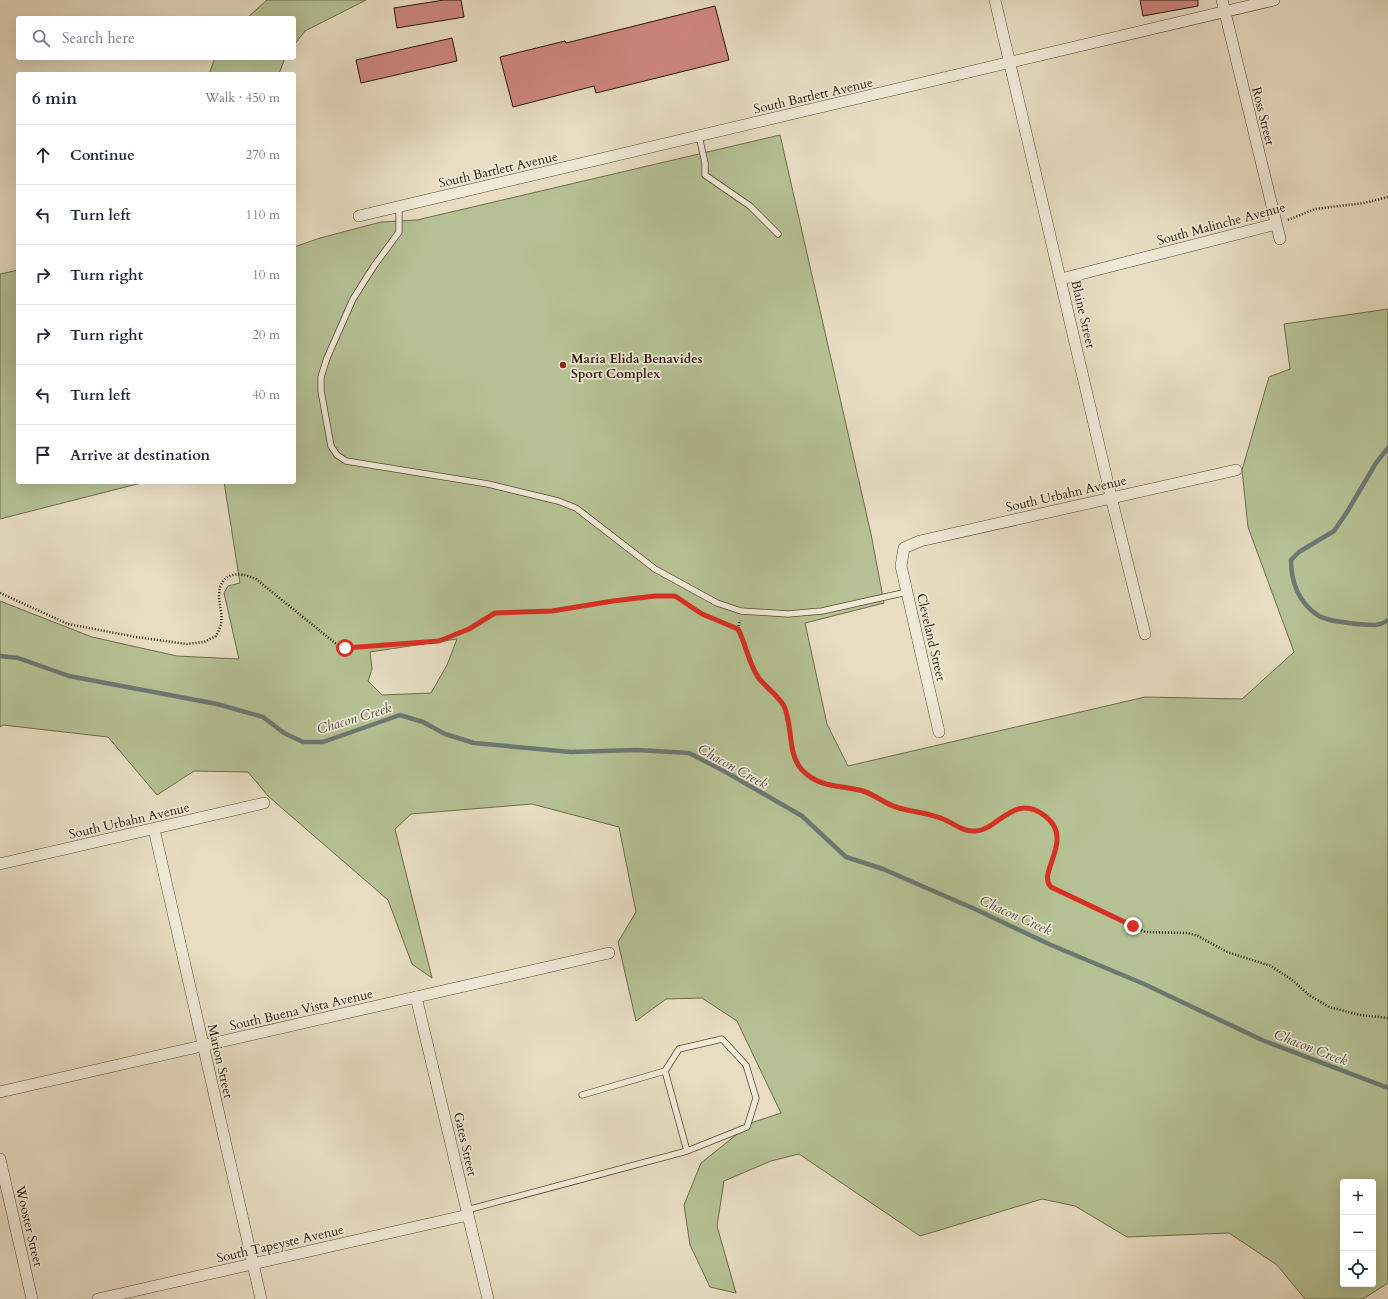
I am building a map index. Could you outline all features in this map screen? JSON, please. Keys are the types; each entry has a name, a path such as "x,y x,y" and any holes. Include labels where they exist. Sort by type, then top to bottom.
{"street":[{"name":"Blaine Street","path":"995,0 1145,634"},
{"name":"Ross Street","path":"1222,0 1280,239"},
{"name":"South Bartlett Avenue","path":"359,216 1274,0"},
{"name":"South Malinche Avenue","path":"1061,279 1276,224"},
{"name":"South Urbahn Avenue","path":"904,548 920,541 1236,470"},
{"name":"Cleveland Street","path":"904,548 901,566 939,732"},
{"name":"South Urbahn Avenue","path":"0,864 264,803"},
{"name":"Marion Street","path":"154,829 261,1299"},
{"name":"South Buena Vista Avenue","path":"0,1092 203,1047 416,996 609,953"},
{"name":"Gates Street","path":"416,996 488,1299"},
{"name":"Wooster Street","path":"0,1159 32,1299"},
{"name":"South Tapeyste Avenue","path":"98,1299 253,1264 468,1212"}],"lane":[{"path":"699,136 705,163 705,175 750,206 778,234"},
{"path":"399,207 399,232 374,266 353,299 327,358 321,377 321,391 331,446 336,455 346,461 488,484 558,501 576,508 655,569 717,603 741,611 788,614 822,611 907,592"},
{"path":"468,1212 686,1151 747,1127 756,1098 746,1065 722,1039 678,1049 665,1071 582,1095"},
{"path":"665,1071 686,1151"}],"path":[{"name":"South Malinche Avenue","path":"1276,224 1315,209 1364,203 1388,197"},
{"path":"0,593 68,624 136,637 187,644 204,642 216,636 221,625 219,595 222,584 228,576 240,573 256,579 335,643 345,648 439,641 469,629 495,613 552,611 613,601 675,596 702,614 738,629 748,658 758,676 784,706 795,757 801,769 812,779 826,785 865,791 898,808 921,812 942,819 968,831 979,831 1006,813 1015,810 1038,812 1051,822 1057,836 1055,855 1046,879 1047,884 1051,887 1145,932 1188,933 1198,936 1227,952 1271,966 1292,980 1309,995 1329,1007 1360,1015 1388,1018"}],"green space":[{"path":"267,0 366,0 305,31 296,42 296,16 249,16"},
{"path":"214,60 284,60 280,72 210,72"},
{"path":"780,135 871,534 884,603 805,623 827,724 848,766 1145,697 1242,699 1294,652 1248,527 1242,470 1269,377 1290,369 1284,324 1388,309 1388,1283 1363,1299 1305,1299 1277,1265 1229,1233 1127,1237 1075,1206 1042,1199 920,1236 799,1154 771,1161 724,1181 717,1226 736,1293 710,1287 690,1245 684,1205 701,1163 751,1123 781,1113 737,1021 702,998 666,999 636,1021 618,942 636,912 619,827 532,804 411,814 395,829 432,978 412,964 388,900 268,796 248,772 194,771 157,795 108,737 3,725 0,727 0,601 92,637 177,656 239,659 224,593 228,586 240,583 224,484 296,484 296,246 320,238 381,222 417,220","holes":["457,639 447,665 431,693 382,695 368,681 372,669 370,652"]},
{"path":"16,270 16,484 137,484 0,519 0,274"}],"building":[{"path":"444,0 461,0 464,17 397,28 394,8"},
{"path":"1140,0 1198,0 1198,6 1143,16"},
{"path":"715,6 729,60 596,93 594,86 513,107 500,57 565,41 566,43"},
{"path":"452,38 457,61 361,83 356,60"}],"waterway":[{"path":"1388,448 1376,463 1334,531 1299,552 1291,560 1291,568 1295,584 1301,599 1319,616 1338,622 1370,625 1378,625 1388,620"},
{"name":"Chacon Creek","path":"0,656 18,658 69,676 217,704 263,717 284,733 303,742 323,742 400,715 423,722 445,734 474,743 571,752 637,750 689,753 724,771 802,816 846,857 883,869 977,910 1051,945 1144,984 1262,1040 1388,1088"}],"place":[{"name":"Maria Elida Benavides Sport Complex","path":"563,365"}],"route":[{"path":"345,648 362,648 439,641 469,629 495,613 552,611 613,601 655,596 675,596 702,614 738,629 743,638 748,658 758,676 784,706 795,757 801,769 812,779 826,785 865,791 898,808 921,812 942,819 968,831 979,831 1006,813 1015,810 1021,809 1038,812 1051,822 1055,828 1057,836 1055,855 1046,879 1047,884 1133,926"}]}
